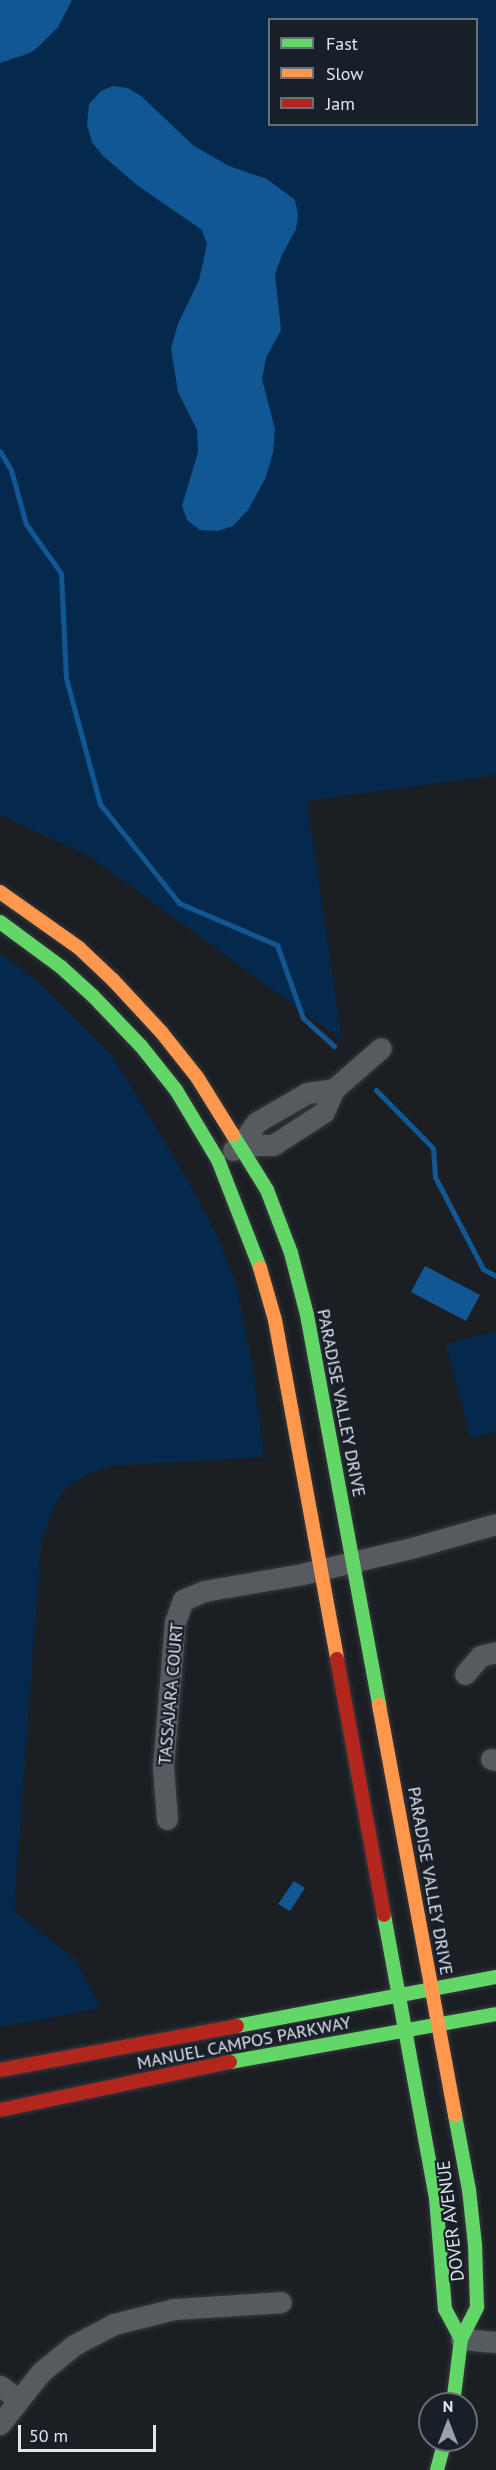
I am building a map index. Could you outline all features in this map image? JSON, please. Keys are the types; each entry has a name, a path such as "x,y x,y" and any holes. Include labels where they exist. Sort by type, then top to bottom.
{"street":[{"name":"PARADISE VALLEY DRIVE","path":"0,892 79,948 113,980 162,1033 197,1077 267,1190 291,1253 307,1315 438,2025"},
{"path":"0,922 61,967 141,1046 176,1090 218,1160 258,1263 275,1320 406,2030"},
{"path":"218,1160 240,1146 273,1145 324,1112 334,1089 381,1048"},
{"name":"TASSAJARA COURT","path":"167,1819 163,1767 175,1622 183,1600 204,1591 415,1547 496,1524"},
{"path":"465,1674 480,1656 496,1652"},
{"name":"MANUEL CAMPOS PARKWAY","path":"0,2070 496,1977"},
{"name":"MANUEL CAMPOS PARKWAY","path":"0,2110 105,2090 180,2071 496,2014"},
{"name":"DOVER AVENUE","path":"438,2025 469,2190 475,2245 477,2307 461,2339 454,2392"},
{"name":"DOVER AVENUE","path":"406,2030 436,2198 445,2308 461,2339"},
{"path":"0,2424 41,2372 75,2345 114,2324 174,2310 280,2302"},
{"path":"461,2339 496,2342"},
{"path":"0,2386 18,2399"},
{"path":"437,2470 442,2452"}],"shaded area":[{"path":"0,0 496,0 496,775 307,801 342,1040 89,856 0,815"},
{"path":"0,0 72,0 58,27 37,48 30,53 0,63"},
{"path":"113,86 128,88 141,96 194,146 229,166 267,179 295,200 298,215 296,229 275,274 281,330 266,358 262,379 275,429 273,452 266,477 248,510 233,526 218,531 200,530 187,520 182,506 198,452 197,430 178,392 171,348 178,324 199,280 207,244 202,230 137,185 103,156 92,142 87,125 89,104 101,91"},
{"path":"0,953 36,980 113,1057 186,1177 218,1238 235,1281 254,1375 264,1457 111,1466 82,1477 67,1488 55,1504 41,1544 14,1911 75,1959 101,2008 0,2027"},
{"path":"425,1266 480,1295 466,1321 411,1292"},
{"path":"496,1331 496,1432 471,1438 446,1344"},
{"path":"294,1881 305,1888 290,1911 278,1904"}],"waterway":[{"path":"0,451 11,470 26,524 61,573 66,678 100,804 179,903 277,945 303,1018 334,1046"},
{"path":"376,1090 433,1148 435,1177 483,1269 496,1276"}],"traffic: fast":[{"path":"0,922 61,967 93,996 141,1046 176,1090 218,1160 260,1268"},
{"path":"233,1135 267,1190 291,1253 307,1315 379,1705"},
{"path":"384,1915 436,2198 445,2309 461,2339"},
{"path":"237,2026 496,1977"},
{"path":"230,2062 496,2014"},
{"path":"454,2392 461,2339 477,2307 475,2245 469,2190 455,2115"},
{"path":"437,2470 442,2452"}],"traffic: slow":[{"path":"0,892 79,948 113,980 162,1033 197,1077 233,1135"},
{"path":"260,1268 275,1320 337,1659"},
{"path":"379,1705 455,2115"}],"traffic: jam":[{"path":"337,1659 384,1915"},
{"path":"0,2070 237,2026"},
{"path":"0,2110 230,2062"}]}
